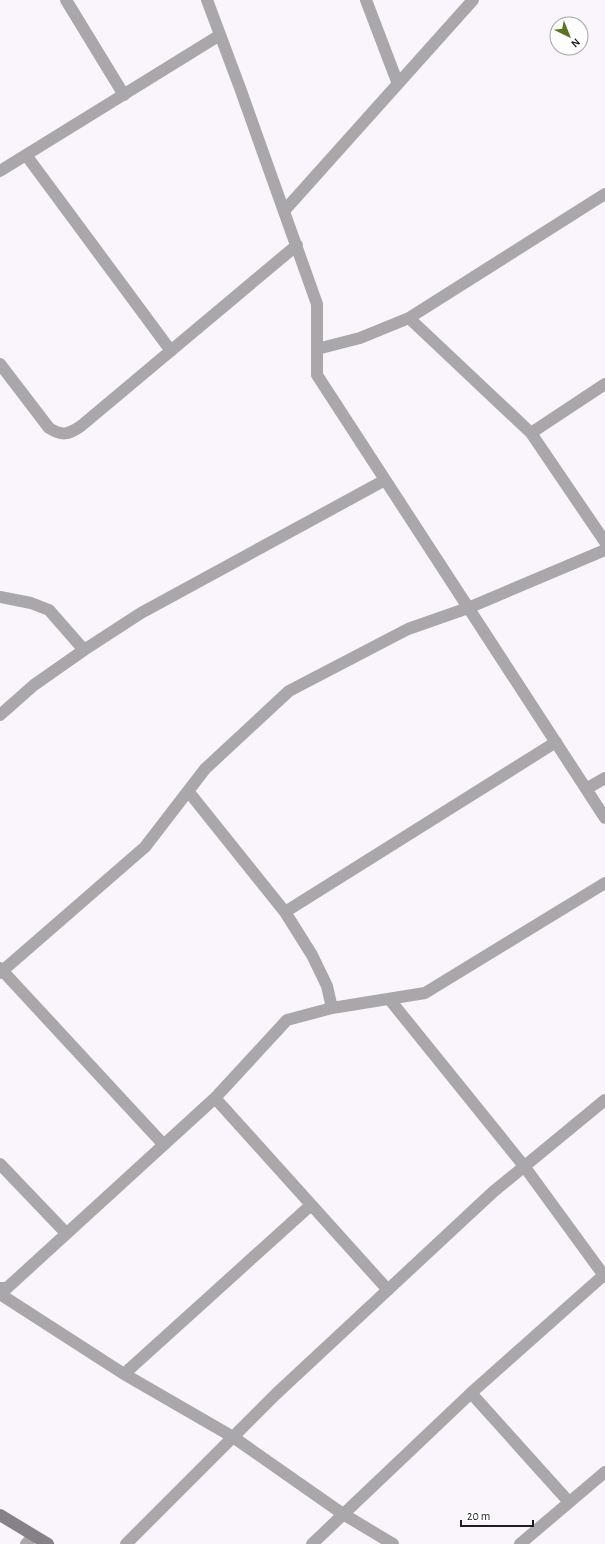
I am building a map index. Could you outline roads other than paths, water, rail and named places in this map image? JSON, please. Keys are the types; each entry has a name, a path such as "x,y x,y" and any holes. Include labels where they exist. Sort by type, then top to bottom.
{"street":[{"path":"66,0 124,94"},
{"path":"207,0 297,245 317,304 317,375 605,818"},
{"path":"366,0 398,84"},
{"path":"284,211 473,0"},
{"path":"0,171 220,35"},
{"path":"26,155 171,351"},
{"path":"317,349 360,338 410,318 605,194"},
{"path":"0,364 49,428 58,433 66,434 81,426 297,245"},
{"path":"410,318 531,433 605,542"},
{"path":"531,433 605,384"},
{"path":"0,715 34,684 141,613 385,480"},
{"path":"163,1144 1,971 145,847 205,769 289,691 408,629 468,608 605,550"},
{"path":"0,597 31,603 49,610 84,650"},
{"path":"285,912 556,742"},
{"path":"586,789 605,778"},
{"path":"188,791 285,912 312,955 327,986 332,1008"},
{"path":"0,1288 7,1288 215,1098 287,1020 332,1008 390,1000 425,993 605,883"},
{"path":"312,1544 471,1393 605,1276 524,1166 390,1000"},
{"path":"215,1098 388,1290"},
{"path":"126,1544 276,1394 493,1192 605,1100"},
{"path":"0,1164 66,1233"},
{"path":"124,1374 311,1204"},
{"path":"0,1294 124,1374 233,1437 343,1514 393,1544"},
{"path":"471,1393 569,1502"},
{"path":"520,1544 605,1472"},
{"path":"0,1515 30,1540 48,1544"}]}
